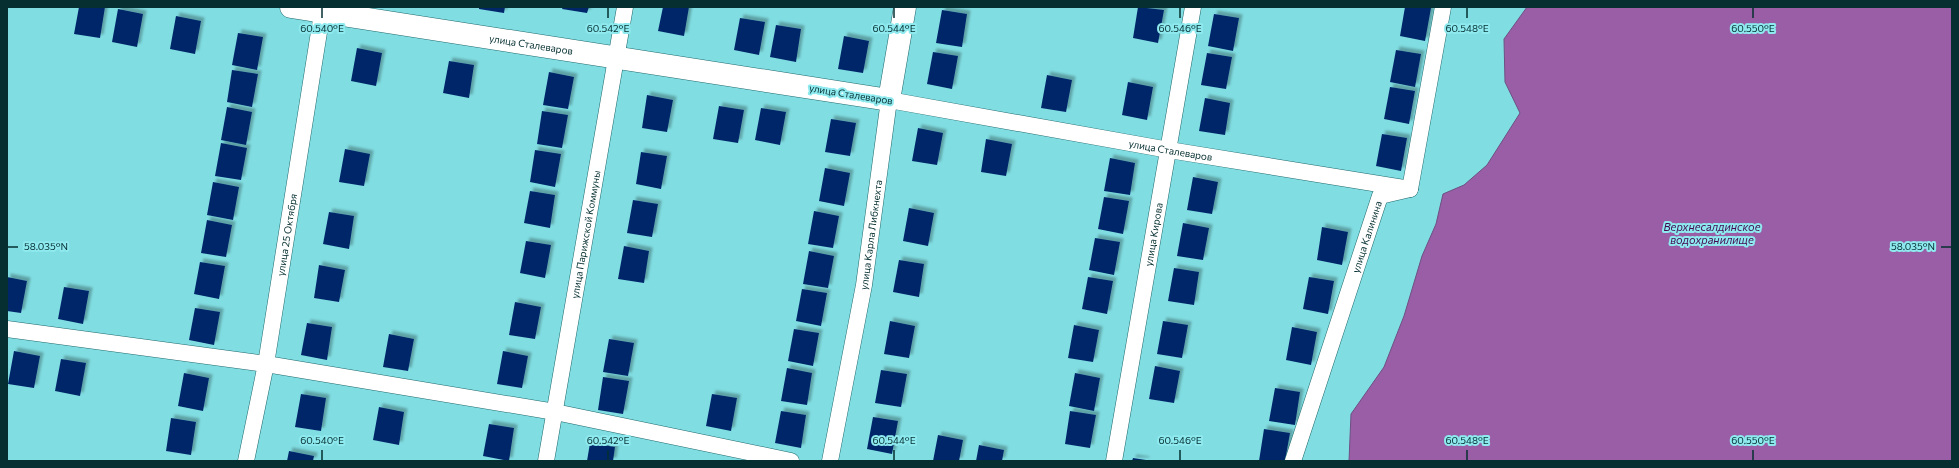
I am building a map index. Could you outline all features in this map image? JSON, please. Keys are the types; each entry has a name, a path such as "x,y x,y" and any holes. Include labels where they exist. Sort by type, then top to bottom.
{"main road":[{"name":"улица Сталеваров","path":"291,7 322,9 889,100"},
{"name":"улица Карла Либкнехта","path":"889,100 906,7"}],"street":[{"name":"улица Парижской Коммуны","path":"546,461 625,7"},
{"name":"улица Кирова","path":"1114,461 1193,7"},
{"path":"1410,189 1443,7"},
{"name":"улица 25 Октября","path":"246,461 266,364 322,9"},
{"name":"улица Сталеваров","path":"889,100 1169,150 1410,189"},
{"name":"улица Карла Либкнехта","path":"830,461 864,285 889,100"},
{"name":"улица Калинина","path":"1293,461 1380,196 1410,189"},
{"path":"7,329 266,364 555,412 791,461"}],"water":[{"name":"Верхнесалдинское водохранилище","path":"1527,7 1952,7 1952,461 1349,461 1351,414 1384,367 1404,316 1422,256 1436,224 1443,194 1464,185 1487,165 1520,113 1505,82 1504,39"}],"building":[{"path":"79,7 105,7 100,38 74,34"},
{"path":"479,7 505,7 504,13 479,9"},
{"path":"563,7 589,7 587,13 562,9"},
{"path":"663,7 689,7 684,36 658,31"},
{"path":"1138,7 1164,10 1158,43 1133,38"},
{"path":"1405,7 1431,8 1425,41 1400,36"},
{"path":"118,9 143,14 137,47 112,42"},
{"path":"942,10 967,14 962,47 936,43"},
{"path":"1214,14 1239,18 1233,51 1208,46"},
{"path":"176,16 201,21 195,54 170,49"},
{"path":"740,18 765,22 759,55 734,50"},
{"path":"776,25 801,29 796,62 770,57"},
{"path":"238,33 263,37 257,70 232,65"},
{"path":"844,36 869,41 863,73 838,69"},
{"path":"357,48 382,53 376,86 351,81"},
{"path":"1396,50 1421,54 1415,87 1390,82"},
{"path":"933,52 958,56 952,89 927,84"},
{"path":"1207,53 1232,57 1226,89 1201,85"},
{"path":"449,61 474,65 469,98 443,93"},
{"path":"232,70 258,74 252,107 227,102"},
{"path":"549,72 574,77 568,109 543,105"},
{"path":"1047,75 1072,80 1066,112 1041,108"},
{"path":"1128,82 1153,87 1147,120 1122,115"},
{"path":"1390,87 1415,91 1409,124 1384,119"},
{"path":"647,95 673,100 667,132 642,128"},
{"path":"1205,98 1230,103 1225,135 1199,131"},
{"path":"719,106 744,110 738,143 713,139"},
{"path":"227,107 252,112 246,145 221,140"},
{"path":"761,108 786,112 780,145 755,140"},
{"path":"542,111 568,115 562,148 537,144"},
{"path":"831,119 856,123 850,156 825,152"},
{"path":"918,128 943,133 937,165 912,161"},
{"path":"1382,134 1407,138 1401,171 1376,166"},
{"path":"986,139 1012,144 1006,176 981,172"},
{"path":"221,143 247,148 241,180 215,176"},
{"path":"345,149 370,154 364,186 339,182"},
{"path":"535,150 561,154 555,187 530,182"},
{"path":"641,152 667,156 661,189 636,184"},
{"path":"1110,158 1135,163 1130,195 1104,191"},
{"path":"825,168 850,173 844,206 819,201"},
{"path":"1193,177 1218,182 1212,214 1187,210"},
{"path":"213,182 239,187 233,220 207,215"},
{"path":"530,191 555,195 550,228 524,223"},
{"path":"1104,197 1129,201 1123,234 1098,229"},
{"path":"633,200 658,204 652,237 627,233"},
{"path":"909,208 934,213 928,246 903,241"},
{"path":"814,211 839,216 833,248 808,244"},
{"path":"329,212 354,216 349,249 323,244"},
{"path":"207,220 232,225 226,257 201,253"},
{"path":"1183,223 1209,228 1203,260 1177,256"},
{"path":"1322,227 1348,232 1342,265 1317,260"},
{"path":"1095,238 1120,242 1114,275 1089,270"},
{"path":"526,241 551,245 545,278 520,273"},
{"path":"624,246 649,251 644,283 618,279"},
{"path":"809,251 834,256 828,288 803,284"},
{"path":"899,260 924,264 919,297 893,292"},
{"path":"200,262 225,266 219,299 194,294"},
{"path":"319,265 345,270 339,302 314,298"},
{"path":"1174,268 1199,272 1194,305 1168,301"},
{"path":"7,277 27,281 21,313 7,311"},
{"path":"1088,277 1113,281 1107,314 1082,309"},
{"path":"1309,277 1334,281 1328,314 1303,309"},
{"path":"64,287 89,291 83,324 58,319"},
{"path":"802,289 827,293 821,326 796,321"},
{"path":"515,302 541,307 535,339 509,335"},
{"path":"195,308 220,312 214,345 189,340"},
{"path":"890,321 915,326 909,358 884,354"},
{"path":"1163,321 1188,325 1182,358 1157,354"},
{"path":"307,323 332,327 327,360 301,355"},
{"path":"1074,325 1099,330 1093,362 1068,358"},
{"path":"1292,327 1317,332 1311,365 1286,360"},
{"path":"794,329 819,333 813,366 788,361"},
{"path":"389,334 414,339 408,371 383,367"},
{"path":"609,339 634,343 628,376 603,372"},
{"path":"14,351 40,356 34,388 8,384"},
{"path":"503,351 528,356 522,388 497,384"},
{"path":"61,359 86,363 80,396 55,391"},
{"path":"1155,366 1180,371 1174,403 1149,399"},
{"path":"787,368 812,373 807,405 781,401"},
{"path":"881,370 907,374 901,407 875,403"},
{"path":"184,373 209,378 203,411 178,406"},
{"path":"1075,373 1100,378 1094,411 1069,406"},
{"path":"603,377 629,381 623,414 598,410"},
{"path":"1275,388 1300,392 1295,425 1269,421"},
{"path":"301,394 326,398 321,431 295,427"},
{"path":"712,394 737,398 731,431 706,426"},
{"path":"379,407 404,412 399,445 373,440"},
{"path":"781,411 806,415 801,448 775,443"},
{"path":"1070,411 1096,415 1090,448 1065,444"},
{"path":"873,417 898,421 892,454 867,449"},
{"path":"171,418 196,422 191,455 166,451"},
{"path":"489,424 514,428 509,461 483,456"},
{"path":"1264,429 1290,433 1285,461 1259,461"},
{"path":"938,435 963,440 959,461 933,461"},
{"path":"590,443 615,447 613,461 587,461"},
{"path":"979,445 1004,450 1002,461 976,461"},
{"path":"289,451 314,456 313,461 287,461"},
{"path":"1133,458 1146,460 1146,461 1132,461"}]}
